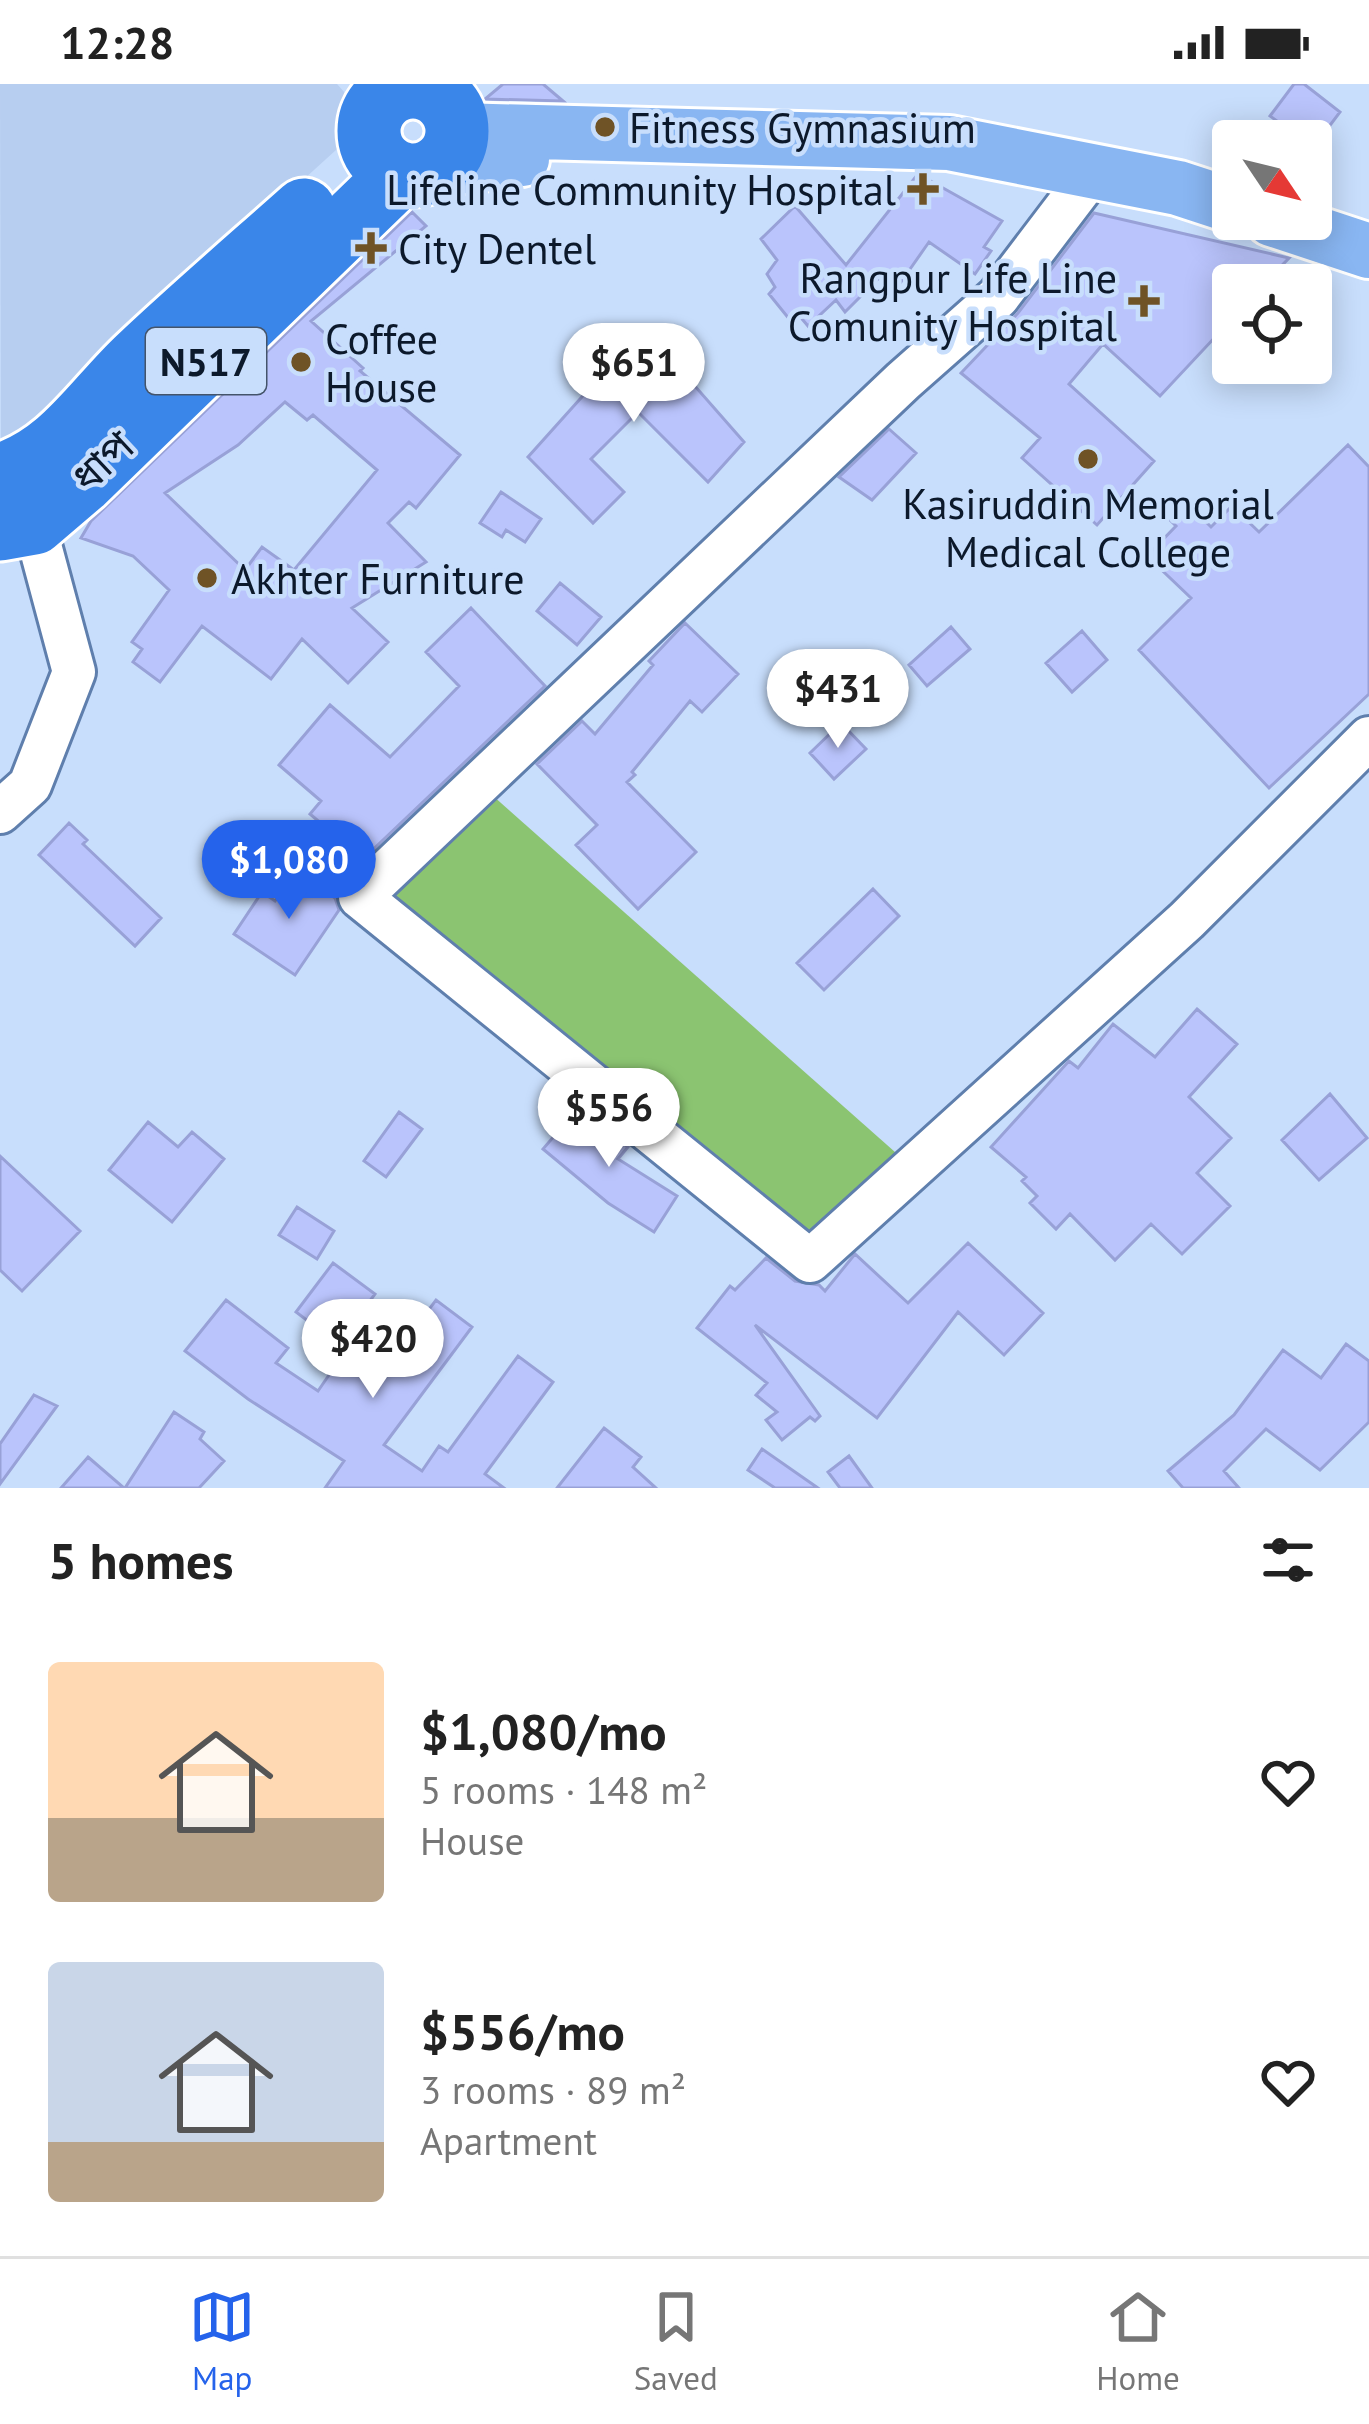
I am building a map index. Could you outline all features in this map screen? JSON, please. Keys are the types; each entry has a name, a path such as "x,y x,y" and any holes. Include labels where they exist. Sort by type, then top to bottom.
{"highway":[{"name":"ধাপ","path":"11,509 18,470 76,428 135,362 434,124"}],"main road":[{"path":"434,124 679,139 949,143 1178,188 1212,199"},
{"path":"1332,239 1369,251"}],"street":[{"path":"1093,172 998,297 360,896 810,1261 1187,920 1369,738"},
{"path":"0,812 30,785 74,672 11,509"}],"shaded area":[{"path":"0,84 337,84 369,120 1,454"}],"green space":[{"path":"492,795 904,1160 800,1264 384,897"}],"building":[{"path":"503,84 543,84 563,101 485,99"},
{"path":"1294,84 1304,84 1340,112 1332,123 1270,116"},
{"path":"918,174 1002,221 984,247 991,251 975,274 929,242 901,282 886,271 845,312 836,300 808,326 797,313 790,320 769,294 775,287 767,274 777,260 761,239 795,206 846,265"},
{"path":"412,212 426,226 311,321 363,368 360,371 460,455 416,508 409,502 388,523 426,562 352,608 388,642 348,683 302,639 271,679 202,626 160,682 133,662 142,649 132,642 169,590 133,556 81,538 91,521","holes":["285,402 307,420 313,415 377,470 294,570 262,547 245,570 165,493 238,445"]},
{"path":"1094,213 1289,258 1283,264 1212,264 1212,340 1160,396 1103,344 1069,384 1154,461 1097,525 1022,458 1040,438 961,373 1018,313"},
{"path":"648,328 686,358 679,368 744,442 708,482 638,412 591,459 624,492 593,523 528,457 607,369 613,375"},
{"path":"889,429 916,453 872,500 839,477"},
{"path":"1348,445 1369,467 1369,694 1269,788 1139,650 1191,598 1147,556 1176,526 1164,514 1181,497 1211,527 1232,506 1259,532"},
{"path":"501,492 541,519 525,542 506,530 502,537 480,523"},
{"path":"560,583 601,617 577,645 537,611"},
{"path":"471,608 545,686 363,859 310,814 321,801 279,765 330,705 390,757 459,686 426,652"},
{"path":"685,623 738,674 702,712 690,701 627,782 696,852 638,909 576,845 597,825 537,764 582,721 595,734 653,665 649,661"},
{"path":"951,627 970,649 927,686 909,665"},
{"path":"1082,631 1107,660 1072,692 1046,663"},
{"path":"841,723 866,749 834,779 810,753"},
{"path":"69,823 87,840 83,844 161,918 135,946 39,855"},
{"path":"296,871 335,898 339,910 295,975 234,934 262,892 275,901"},
{"path":"873,889 899,916 824,990 797,963"},
{"path":"1197,1009 1237,1044 1189,1097 1231,1138 1197,1173 1230,1206 1182,1254 1151,1224 1115,1260 1070,1214 1056,1229 1030,1203 1037,1196 1022,1181 1026,1177 991,1147 1069,1061 1078,1068 1113,1024 1155,1057"},
{"path":"1330,1094 1367,1138 1319,1180 1282,1140"},
{"path":"579,1107 628,1147 618,1159 677,1196 654,1232 608,1203 543,1149"},
{"path":"399,1112 422,1129 386,1177 364,1161"},
{"path":"148,1122 178,1147 192,1132 224,1159 172,1222 109,1170"},
{"path":"0,1156 80,1231 22,1291 0,1270"},
{"path":"297,1207 334,1231 317,1259 279,1235"},
{"path":"968,1243 1043,1313 1004,1355 958,1312 877,1418 755,1325 820,1416 815,1421 810,1417 782,1440 766,1420 777,1412 756,1395 767,1383 697,1328 730,1286 735,1290 766,1258 795,1281 819,1285 825,1291 855,1254 908,1303"},
{"path":"333,1263 375,1294 338,1344 296,1312"},
{"path":"226,1300 288,1348 276,1363 318,1391 340,1359 375,1381 436,1300 472,1327 384,1445 422,1471 439,1446 448,1452 518,1356 553,1382 485,1474 504,1488 325,1488 344,1461 248,1399 185,1351"},
{"path":"1346,1344 1369,1361 1369,1422 1320,1470 1266,1429 1224,1471 1239,1488 1183,1488 1168,1471 1234,1415 1283,1350 1321,1378"},
{"path":"34,1395 57,1406 0,1484 0,1444"},
{"path":"174,1412 204,1432 200,1439 224,1461 199,1488 125,1488"},
{"path":"604,1428 641,1457 633,1467 656,1488 557,1488"},
{"path":"762,1449 818,1488 775,1488 748,1470"},
{"path":"849,1456 872,1488 840,1488 828,1472"},
{"path":"88,1457 124,1488 61,1488"}],"place":[{"name":"Fitness Gymnasium","path":"605,127"},
{"name":"Lifeline Community Hospital","path":"923,189"},
{"name":"City Dentel","path":"371,248"},
{"name":"Rangpur Life Line Comunity Hospital","path":"1144,301"},
{"name":"Coffee House","path":"301,362"},
{"name":"Kasiruddin Memorial Medical College","path":"1088,459"},
{"name":"Akhter Furniture","path":"207,578"}]}
